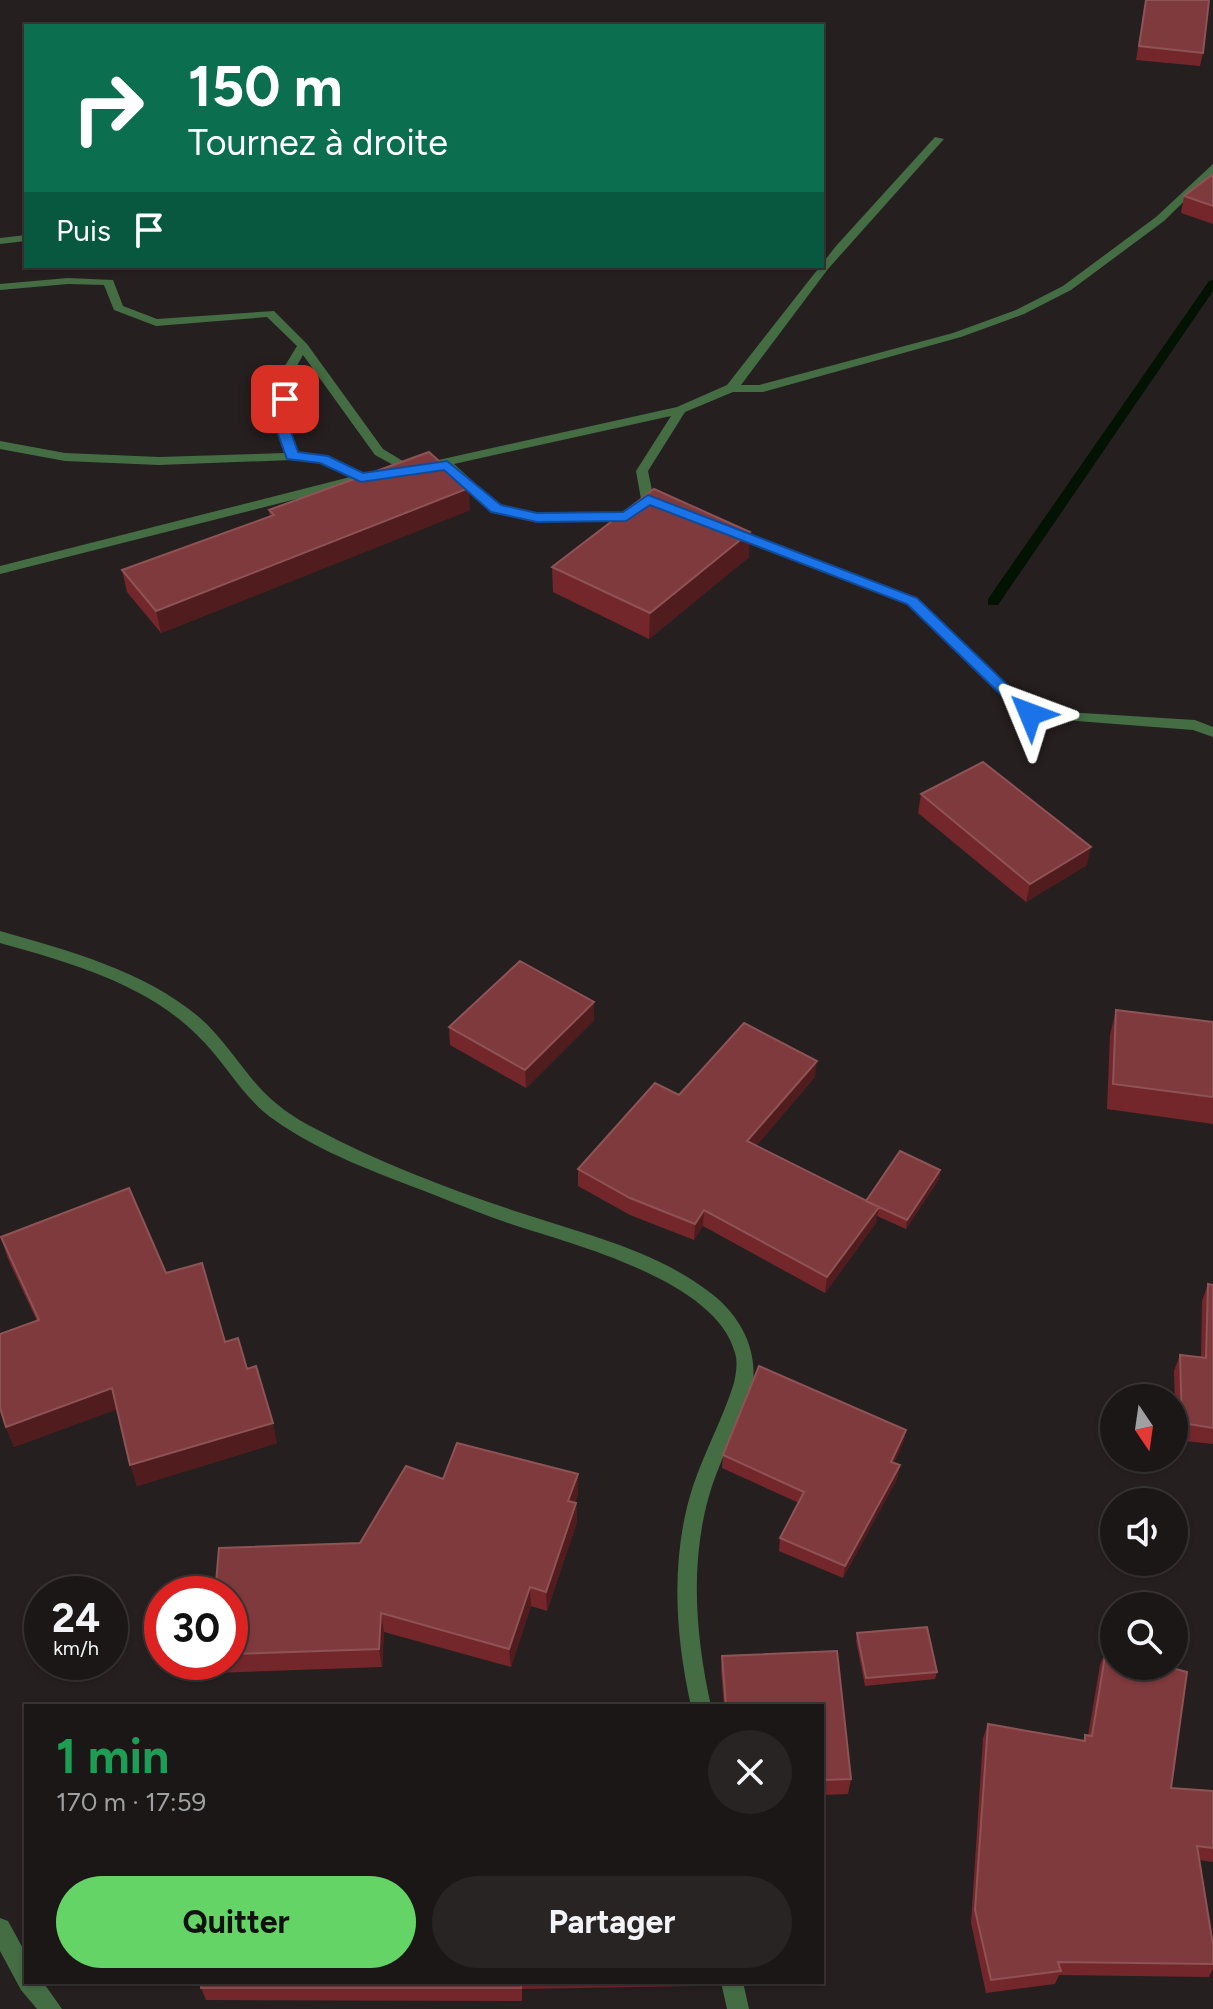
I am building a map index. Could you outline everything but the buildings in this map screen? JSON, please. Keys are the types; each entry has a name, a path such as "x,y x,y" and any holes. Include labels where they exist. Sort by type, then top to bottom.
{"street":[{"path":"0,570 373,476 447,465 681,410 731,388 751,368 781,321 867,215 939,139"},
{"path":"731,388 759,389 957,335 1020,312 1067,288 1160,219 1213,167"},
{"path":"0,241 24,238"},
{"path":"0,287 68,281 109,282 118,308 156,323 270,313 303,346 379,452 410,469"},
{"path":"292,456 278,415 292,384 289,369 303,346"},
{"path":"648,500 642,471 681,410"},
{"path":"0,445 65,457 145,460 292,456 323,459 373,476"},
{"path":"447,465 496,509 537,518 626,517 648,500"},
{"path":"648,500 663,505"},
{"path":"721,528 912,601 1030,714 1195,725 1213,732"},
{"path":"0,937 152,992 195,1022 275,1112 317,1138 503,1214 611,1249 674,1278 711,1302 736,1331 745,1354 745,1382 711,1457 685,1583 692,1670 700,1704"},
{"path":"0,1929 24,1972"},
{"path":"31,1984 51,2009"},
{"path":"732,1984 738,2009"}],"waterway":[{"path":"993,602 1213,283"}],"route":[{"path":"285,399 278,415 292,456 323,459 361,478 447,465 496,509 537,518 626,517 648,500 912,601 1030,714"}]}
